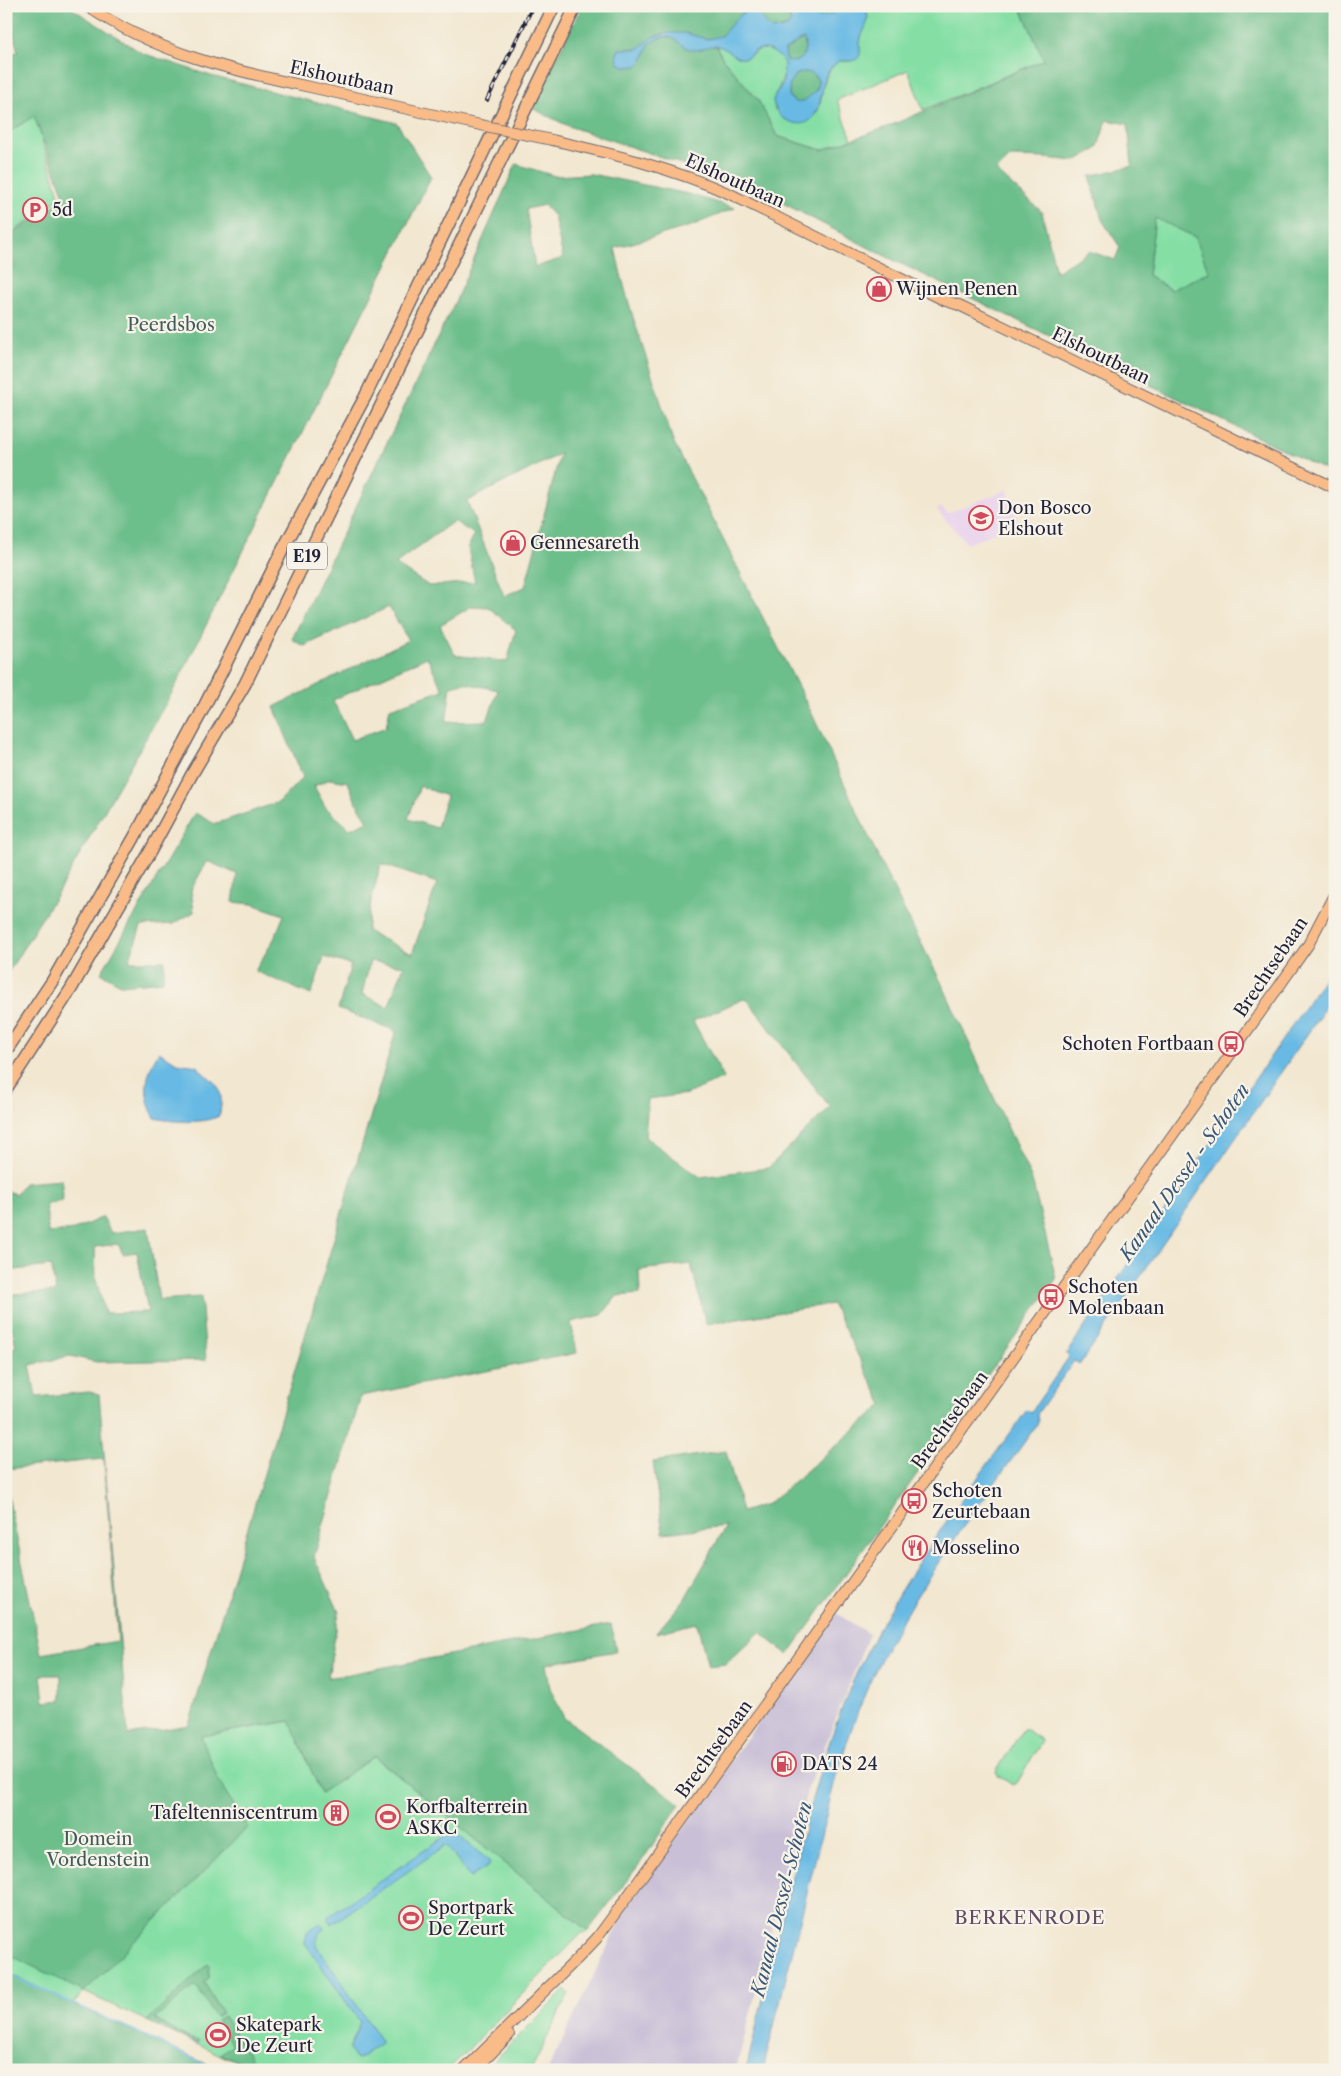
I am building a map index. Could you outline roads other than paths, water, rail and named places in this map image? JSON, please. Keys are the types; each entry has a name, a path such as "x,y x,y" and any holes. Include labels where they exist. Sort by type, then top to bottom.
{"highway":[{"name":"E19","path":"6,1051 58,971 134,838 200,715 282,552 365,397 554,6"},
{"name":"E19","path":"6,1089 71,989 245,684 576,6"}],"main road":[{"name":"Elshoutbaan","path":"87,6 119,26 152,43 215,65 641,161 723,191 946,301 1021,335 1335,488"},
{"name":"Brechtsebaan","path":"464,2070 559,1978 597,1938 981,1406 1308,945 1335,893"},
{"name":"Brechtsebaan","path":"475,2070 526,2018 559,1978"}],"water":[{"path":"788,6 805,6 811,12 821,17 832,14 840,6 863,6 868,16 861,38 859,56 856,60 839,61 829,71 826,75 817,110 807,122 799,124 788,121 776,110 773,100 783,82 784,63 776,54 766,49 758,50 746,58 741,58 717,46 695,50 689,49 670,37 665,37 649,44 643,60 637,66 626,67 618,63 617,54 619,49 638,49 653,37 668,33 685,33 707,39 721,36 741,14 747,11 758,12 766,25 772,30 787,27 791,22 787,11","holes":["804,39 805,50 800,59 793,62 786,60 785,50","806,72 811,73 818,79 818,88 804,101 796,102 789,95 791,82 794,76"]},
{"path":"1335,963 1335,994 1080,1364 1074,1361 1037,1414 1038,1423 930,1576 891,1640 863,1698 836,1776 763,2070 746,2070 812,1800 842,1708 868,1649 922,1557 1027,1410 1031,1412 1069,1357 1066,1354"},
{"path":"159,1052 177,1063 198,1066 216,1084 221,1098 219,1116 213,1119 187,1122 155,1118 148,1101 147,1085 148,1076"},
{"path":"451,1832 454,1832 489,1861 490,1865 470,1878 446,1845 332,1924 328,1917"},
{"path":"320,1923 324,1929 319,1933 316,1945 381,2041 381,2043 358,2059 354,2058 349,2049 360,2022 305,1943 307,1932"}],"waterway":[{"path":"6,1974 133,2030 214,2070"}],"railway":[{"path":"487,100 533,6"}],"place":[{"name":"5d","path":"35,210"},
{"name":"Wijnen Penen","path":"879,289"},
{"name":"Don Bosco Elshout","path":"981,518"},
{"name":"Gennesareth","path":"513,543"},
{"name":"Schoten Fortbaan","path":"1231,1044"},
{"name":"Schoten Molenbaan","path":"1051,1297"},
{"name":"Schoten Zeurtebaan","path":"914,1501"},
{"name":"Mosselino","path":"915,1548"},
{"name":"DATS 24","path":"784,1764"},
{"name":"Tafeltenniscentrum","path":"336,1813"},
{"name":"Korfbalterrein ASKC","path":"388,1817"},
{"name":"Sportpark De Zeurt","path":"411,1918"},
{"name":"Skatepark De Zeurt","path":"218,2035"}],"district":[{"name":"BERKENRODE","path":"1030,1917"}],"park label":[{"name":"Peerdsbos","path":"171,325"},
{"name":"Domein Vordenstein","path":"98,1849"}],"water label":[{"name":"Kanaal Dessel - Schoten","path":"1184,1172"},
{"name":"Kanaal Dessel-Schoten","path":"781,1899"}]}
